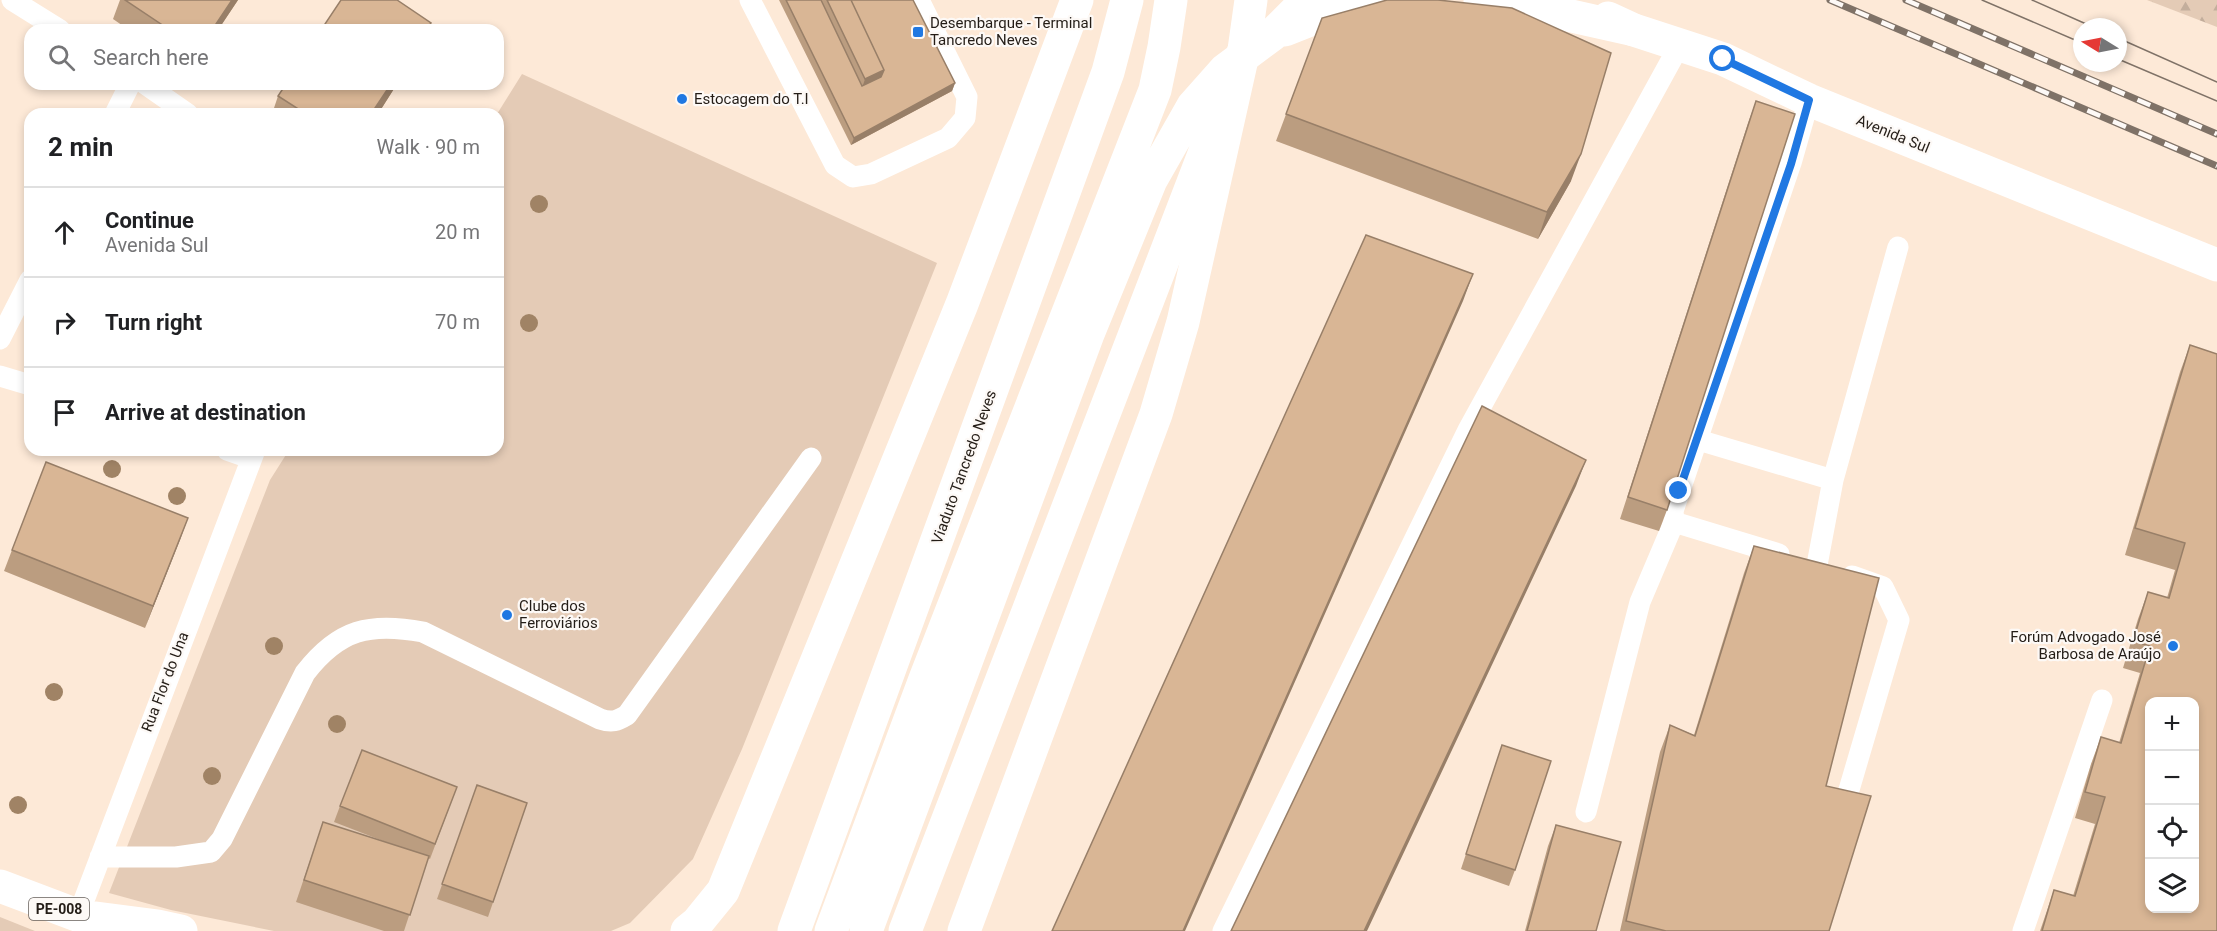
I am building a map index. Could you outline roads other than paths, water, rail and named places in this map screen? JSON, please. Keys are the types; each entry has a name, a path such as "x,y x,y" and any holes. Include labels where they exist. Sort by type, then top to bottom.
{"main road":[{"path":"687,931 697,923 723,891 962,304 1077,0"},
{"name":"Viaduto Tancredo Neves","path":"794,931 1108,72 1126,0"},
{"path":"866,931 1088,334 1137,176 1164,47 1171,0"},
{"path":"964,931 1156,414 1258,42 1251,0"},
{"path":"831,931 925,679 1137,176 1192,105 1225,70 1307,0"},
{"path":"905,931 1258,42 1328,13 1382,0"},
{"path":"1480,0 1532,7 1634,30"},
{"name":"Avenida Sul","path":"1571,0 1634,30 1723,59 1809,100 2217,265"},
{"name":"PE-008","path":"0,886 119,931"},
{"path":"78,916 181,931"}],"lane":[{"path":"12,0 50,24"},
{"path":"750,0 835,165 853,177 871,174 948,138 965,118 967,97 919,0"},
{"path":"1223,931 1468,430 1679,46"},
{"path":"118,108 127,90"},
{"path":"153,90 179,108"},
{"path":"1586,812 1640,602 1674,522 1672,511 1791,164 1809,100"},
{"path":"1817,565 1833,480 1898,247"},
{"path":"0,339 24,292"},
{"path":"0,376 24,383"},
{"path":"1695,440 1833,480"},
{"name":"Rua Flor do Una","path":"78,916 252,456"},
{"path":"100,857 176,857 211,852 222,839 305,673 321,652 337,640 359,631 397,627 423,632 600,719 618,721 627,715 811,458"},
{"path":"1674,522 1883,587 1899,620 1840,819"},
{"path":"2023,931 2102,700"}],"tram line":[{"path":"1982,0 2073,39"},
{"path":"2032,0 2073,18"},
{"path":"2127,42 2217,82"},
{"path":"2127,63 2217,101"}],"railway":[{"path":"1830,0 2217,166"},
{"path":"1906,0 2217,134"}],"place":[{"name":"Desembarque - Terminal Tancredo Neves","path":"918,32"},
{"name":"Estocagem do T.I","path":"682,99"},
{"name":"Clube dos Ferroviários","path":"507,615"},
{"name":"Forúm Advogado José Barbosa de Araújo","path":"2173,646"}]}
